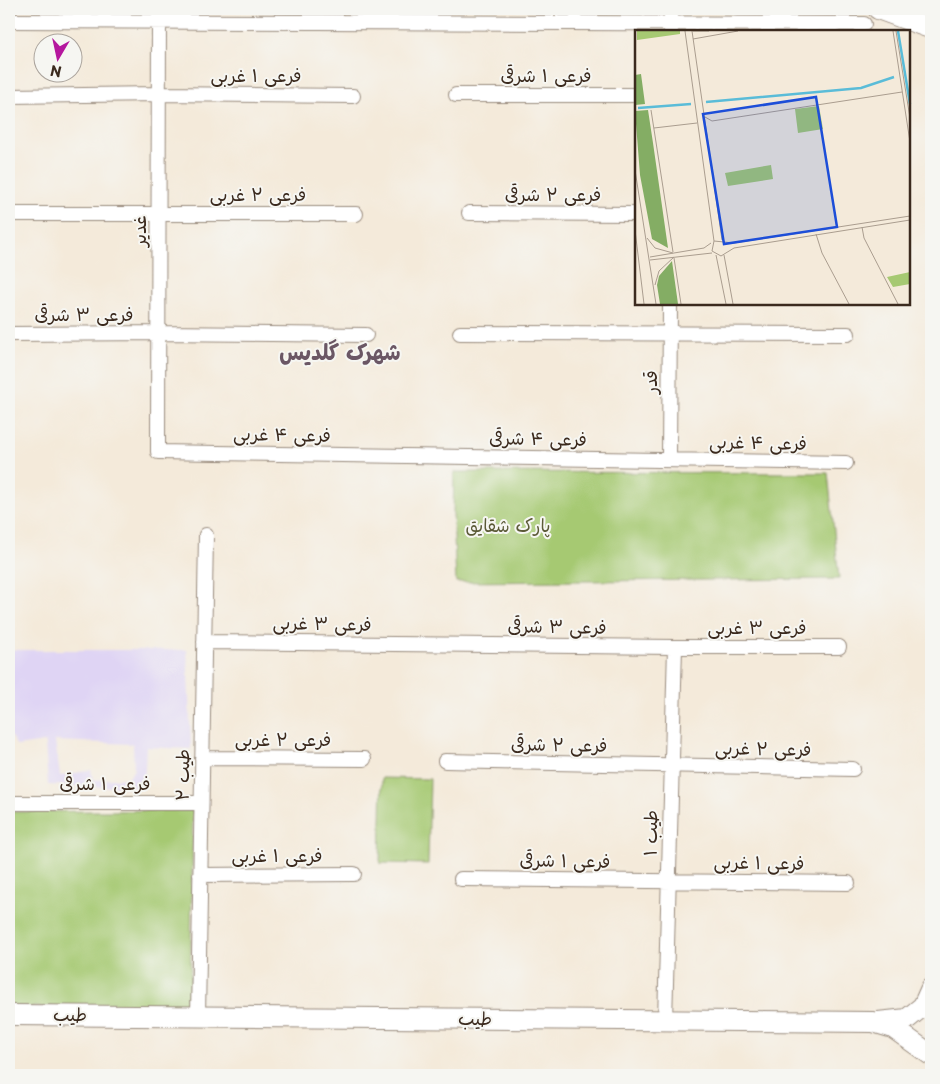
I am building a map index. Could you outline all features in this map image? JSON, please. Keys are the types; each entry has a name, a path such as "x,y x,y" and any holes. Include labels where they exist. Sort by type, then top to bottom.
{"street":[{"path":"671,9 671,27"},
{"path":"878,9 929,29"},
{"path":"915,9 929,29"},
{"path":"9,21 159,15 671,27 864,24"},
{"name":"غدیر","path":"158,452 159,15"},
{"path":"9,96 159,94"},
{"name":"فرعی ۱ غربی","path":"159,94 353,96"},
{"name":"فرعی ۱ شرقی","path":"456,95 635,95"},
{"name":"فرعی ۲ شرقی","path":"468,213 635,214"},
{"path":"9,214 159,214"},
{"name":"فرعی ۲ غربی","path":"159,214 356,214"},
{"name":"قدر","path":"669,460 670,305"},
{"path":"158,333 366,335"},
{"name":"فرعی ۳ شرقی","path":"9,334 158,333"},
{"path":"460,333 848,334"},
{"name":"فرعی ۴ غربی","path":"158,452 406,456"},
{"name":"فرعی ۴ شرقی","path":"406,456 669,460"},
{"name":"فرعی ۴ غربی","path":"669,460 846,463"},
{"name":"طیب ۲","path":"198,1017 206,535"},
{"name":"فرعی ۳ غربی","path":"204,642 439,644"},
{"name":"فرعی ۳ شرقی","path":"439,644 674,647"},
{"name":"فرعی ۳ غربی","path":"674,647 839,647"},
{"name":"طیب ۱","path":"666,1021 674,647"},
{"name":"فرعی ۲ غربی","path":"202,758 364,759"},
{"name":"فرعی ۲ شرقی","path":"445,761 672,766"},
{"name":"فرعی ۲ غربی","path":"672,766 854,769"},
{"name":"فرعی ۱ شرقی","path":"9,803 202,803"},
{"name":"فرعی ۱ غربی","path":"200,875 354,874"},
{"name":"فرعی ۱ شرقی","path":"461,879 669,881"},
{"name":"فرعی ۱ غربی","path":"669,881 848,883"},
{"path":"874,1022 907,1019 923,1006 931,988"},
{"name":"طیب","path":"9,1015 874,1022 892,1028 931,1056"}],"shaded area":[{"path":"9,650 187,650 191,749 146,747 144,788 48,785 45,742 17,746 9,733","holes":["55,741 133,744 134,769 129,778 93,780 91,770 60,776"]}],"green space":[{"name":"پارک شقایق","path":"454,472 828,473 839,579 456,582 453,513"},
{"path":"382,778 430,779 428,864 380,863"},
{"path":"193,810 190,1008 9,1007 9,812"}],"district":[{"name":"شهرک گلدیس","path":"340,352"}]}
